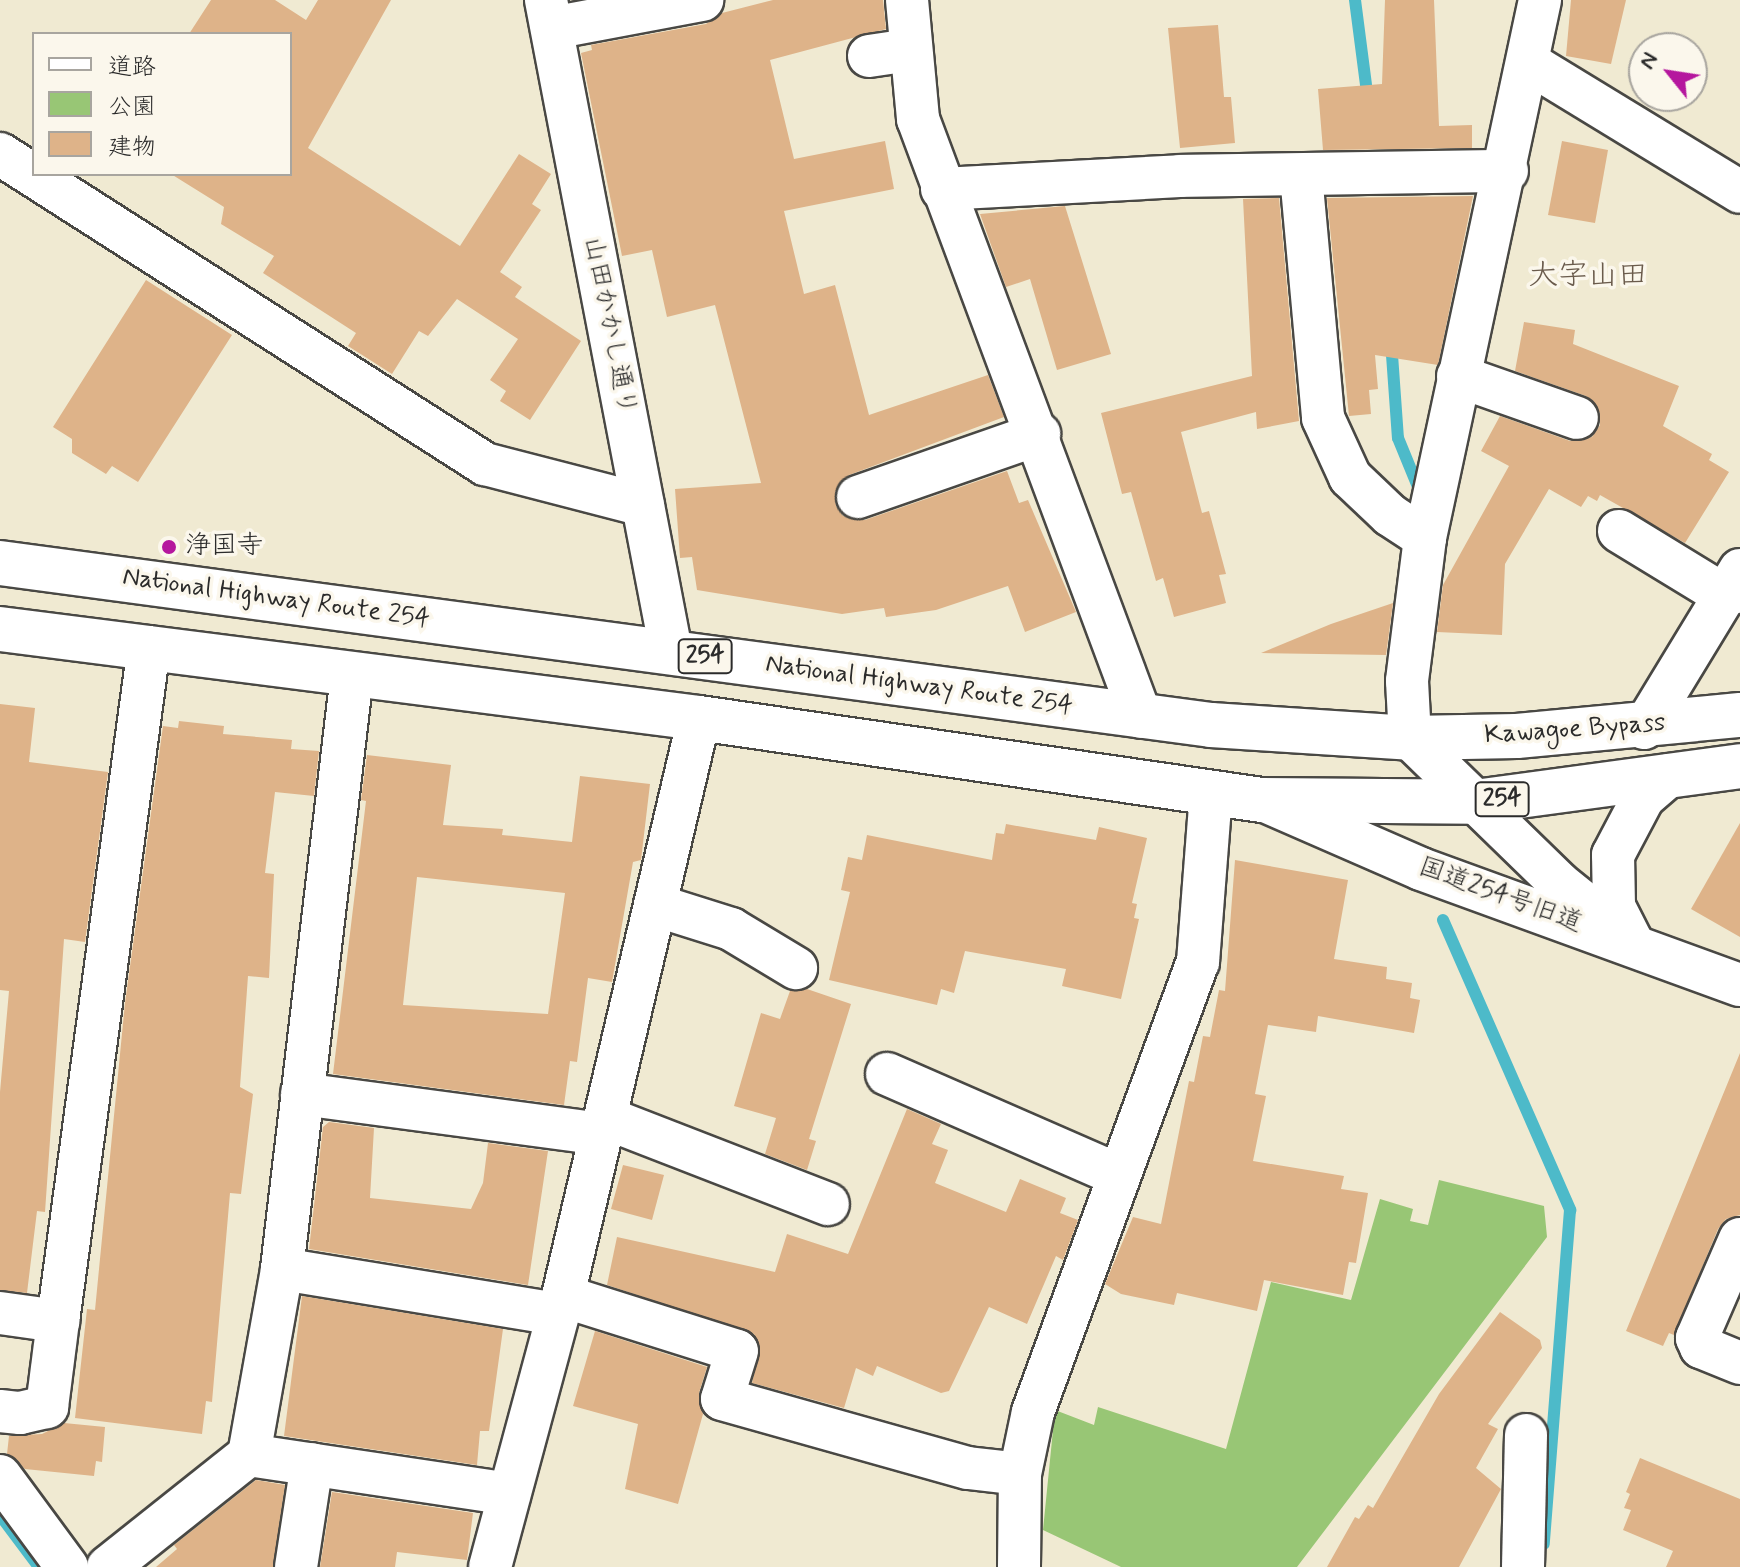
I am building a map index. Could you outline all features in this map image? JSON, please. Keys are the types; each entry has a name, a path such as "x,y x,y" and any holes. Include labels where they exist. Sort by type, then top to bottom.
{"highway":[{"name":"National Highway Route 254","path":"0,563 671,651 1141,717 1410,738"},
{"name":"254","path":"0,629 699,718 1262,800"},
{"name":"Kawagoe Bypass","path":"1410,738 1644,728 1740,715"},
{"name":"Kawagoe Bypass","path":"1262,800 1475,802 1740,766"}],"street":[{"path":"549,14 702,0"},
{"path":"907,0 918,119 942,189 1039,434 1141,717"},
{"path":"1540,0 1507,171 1458,376 1425,538 1407,681 1410,738 1559,883 1632,942"},
{"name":"山田かかし通り","path":"549,14 671,651"},
{"path":"869,56 910,50"},
{"path":"1529,63 1740,192"},
{"path":"0,154 32,174"},
{"path":"942,189 1301,175 1507,171"},
{"path":"1301,175 1323,418 1350,477 1390,515 1425,538"},
{"path":"34,176 485,464 643,505"},
{"path":"1458,376 1577,418"},
{"path":"858,497 1039,434"},
{"path":"1619,531 1735,586 1644,728"},
{"path":"0,1411 20,1413 47,1407 149,647"},
{"path":"108,1567 249,1455 282,1269 352,675"},
{"path":"490,1567 560,1305 699,718"},
{"path":"1632,942 1614,906 1613,855 1643,798 1669,775"},
{"path":"1019,1567 1020,1474 1057,1336 1177,1031 1198,962 1211,793"},
{"name":"国道254号旧道","path":"1262,800 1421,869 1632,942 1740,985"},
{"path":"655,905 731,929 796,968"},
{"path":"887,1074 1118,1175"},
{"path":"302,1094 604,1126 828,1204"},
{"path":"1740,1239 1697,1338 1701,1347 1740,1363"},
{"path":"282,1269 560,1305 737,1351 722,1399 968,1468 1020,1474"},
{"path":"0,1313 58,1321"},
{"path":"1523,1567 1526,1435"},
{"path":"249,1455 509,1494"},
{"path":"296,1567 312,1464"},
{"path":"0,1476 67,1567"}],"green space":[{"path":"1439,1180 1544,1206 1547,1237 1297,1567 1121,1567 1043,1530 1055,1410 1094,1425 1098,1407 1226,1449 1271,1282 1351,1300 1380,1199 1413,1209 1410,1221 1428,1225"}],"building":[{"path":"211,0 275,0 306,20 318,0 391,0 308,148 460,246 519,154 551,174 532,204 541,210 500,272 522,287 515,297 581,341 530,420 500,401 506,391 490,380 518,339 457,299 428,336 419,331 392,374 348,346 356,333 263,273 274,256 221,224 224,207 174,176 292,176 292,32 190,32"},
{"path":"773,0 883,0 886,29 770,60 794,159 885,141 894,189 784,211 804,294 835,285 869,415 988,375 1004,417 849,475 835,492 836,506 843,516 865,520 1007,471 1019,503 1028,500 1076,612 1025,632 1008,586 936,610 886,617 884,608 842,614 697,590 692,557 680,558 675,489 761,483 715,305 667,317 652,250 622,256 581,53 592,50 591,45 706,24 722,13"},
{"path":"1385,0 1434,0 1439,126 1472,125 1472,148 1323,150 1318,89 1382,84"},
{"path":"1571,0 1626,0 1611,64 1566,56"},
{"path":"1218,25 1224,97 1231,97 1235,143 1180,148 1168,28"},
{"path":"1562,141 1608,150 1595,223 1548,215"},
{"path":"1473,196 1438,365 1375,355 1378,389 1369,390 1371,414 1349,416 1327,198"},
{"path":"1279,198 1299,421 1257,429 1256,412 1181,432 1202,513 1209,511 1226,574 1219,575 1226,603 1174,617 1163,578 1156,581 1131,492 1122,494 1101,413 1252,376 1243,199"},
{"path":"1065,206 1111,354 1057,370 1030,279 1006,287 980,214"},
{"path":"146,280 232,335 138,482 112,466 106,474 72,453 72,439 53,427"},
{"path":"1524,322 1575,330 1573,344 1679,386 1663,426 1712,454 1709,460 1729,472 1685,543 1600,495 1597,501 1588,496 1581,507 1549,489 1505,564 1502,635 1437,632 1443,585 1509,466 1481,451 1500,416 1570,441 1592,437 1600,425 1600,413 1586,396 1515,371"},
{"path":"1393,603 1386,655 1261,653 1331,624"},
{"path":"0,704 35,708 29,762 108,772 85,942 64,939 45,1212 37,1211 27,1293 0,1290 0,1092 9,991 0,990"},
{"path":"179,721 224,726 223,734 292,740 291,749 319,751 314,796 275,792 265,873 274,874 269,978 248,976 240,1087 253,1094 241,1194 230,1193 212,1402 206,1401 202,1434 75,1418 87,1309 95,1310 125,1003 163,726 178,728"},
{"path":"367,755 451,765 443,825 503,829 502,835 572,842 580,776 650,784 641,860 633,862 612,982 588,978 577,1062 570,1061 564,1105 333,1074 366,801 361,800","holes":["417,877 565,893 548,1014 403,1005"]},
{"path":"1740,823 1740,937 1691,909"},
{"path":"1006,824 1096,840 1099,827 1147,838 1132,903 1137,904 1134,918 1139,919 1121,999 1062,986 1066,969 965,951 954,993 941,989 937,1005 829,980 850,892 841,890 848,857 862,860 867,835 992,860 996,833 1004,834"},
{"path":"1235,860 1348,880 1334,959 1387,967 1386,979 1412,983 1410,998 1420,1000 1414,1033 1318,1016 1316,1032 1268,1025 1255,1094 1266,1096 1253,1161 1344,1176 1341,1189 1368,1193 1356,1263 1349,1262 1343,1295 1264,1280 1257,1311 1177,1293 1174,1305 1121,1294 1105,1284 1133,1217 1161,1224 1189,1081 1194,1082 1203,1036 1210,1037 1219,990 1225,991"},
{"path":"807,989 851,1004 809,1139 816,1141 807,1170 765,1154 776,1118 734,1106 761,1013 780,1019 790,991"},
{"path":"1740,1053 1740,1215 1726,1219 1718,1229 1674,1335 1669,1333 1663,1346 1626,1331"},
{"path":"907,1109 941,1124 932,1144 948,1150 935,1183 1006,1212 1020,1179 1066,1198 1060,1213 1078,1220 1063,1260 1056,1256 1027,1324 989,1307 949,1391 941,1393 877,1366 873,1376 856,1368 844,1408 752,1383 760,1347 754,1334 607,1285 617,1237 775,1272 787,1234 848,1254"},
{"path":"329,1122 374,1128 370,1198 471,1209 483,1183 488,1143 548,1151 528,1285 309,1249 323,1127"},
{"path":"623,1165 664,1175 652,1220 611,1209"},
{"path":"302,1296 503,1329 489,1431 480,1431 477,1465 284,1436"},
{"path":"1500,1312 1540,1340 1542,1348 1488,1424 1498,1429 1476,1468 1501,1489 1459,1567 1327,1567 1355,1517 1359,1519 1368,1505 1373,1508 1439,1394"},
{"path":"595,1331 707,1367 699,1393 703,1414 678,1504 625,1489 638,1424 573,1406"},
{"path":"64,1423 105,1427 102,1462 96,1461 94,1476 25,1469 7,1454 9,1436 42,1434"},
{"path":"1640,1458 1740,1499 1740,1567 1666,1567 1673,1551 1623,1530 1631,1510 1624,1508 1630,1494 1626,1492"},
{"path":"256,1480 285,1485 273,1567 156,1567 177,1549 174,1545"},
{"path":"332,1492 473,1513 467,1560 397,1552 395,1567 320,1567"}],"waterway":[{"path":"1355,0 1368,100"},
{"path":"1391,341 1398,438 1421,494"},
{"path":"1443,920 1570,1210 1544,1544"},
{"path":"0,1515 39,1567"}],"place":[{"name":"浄国寺","path":"169,547"}],"district":[{"name":"大字山田","path":"1588,276"}]}
